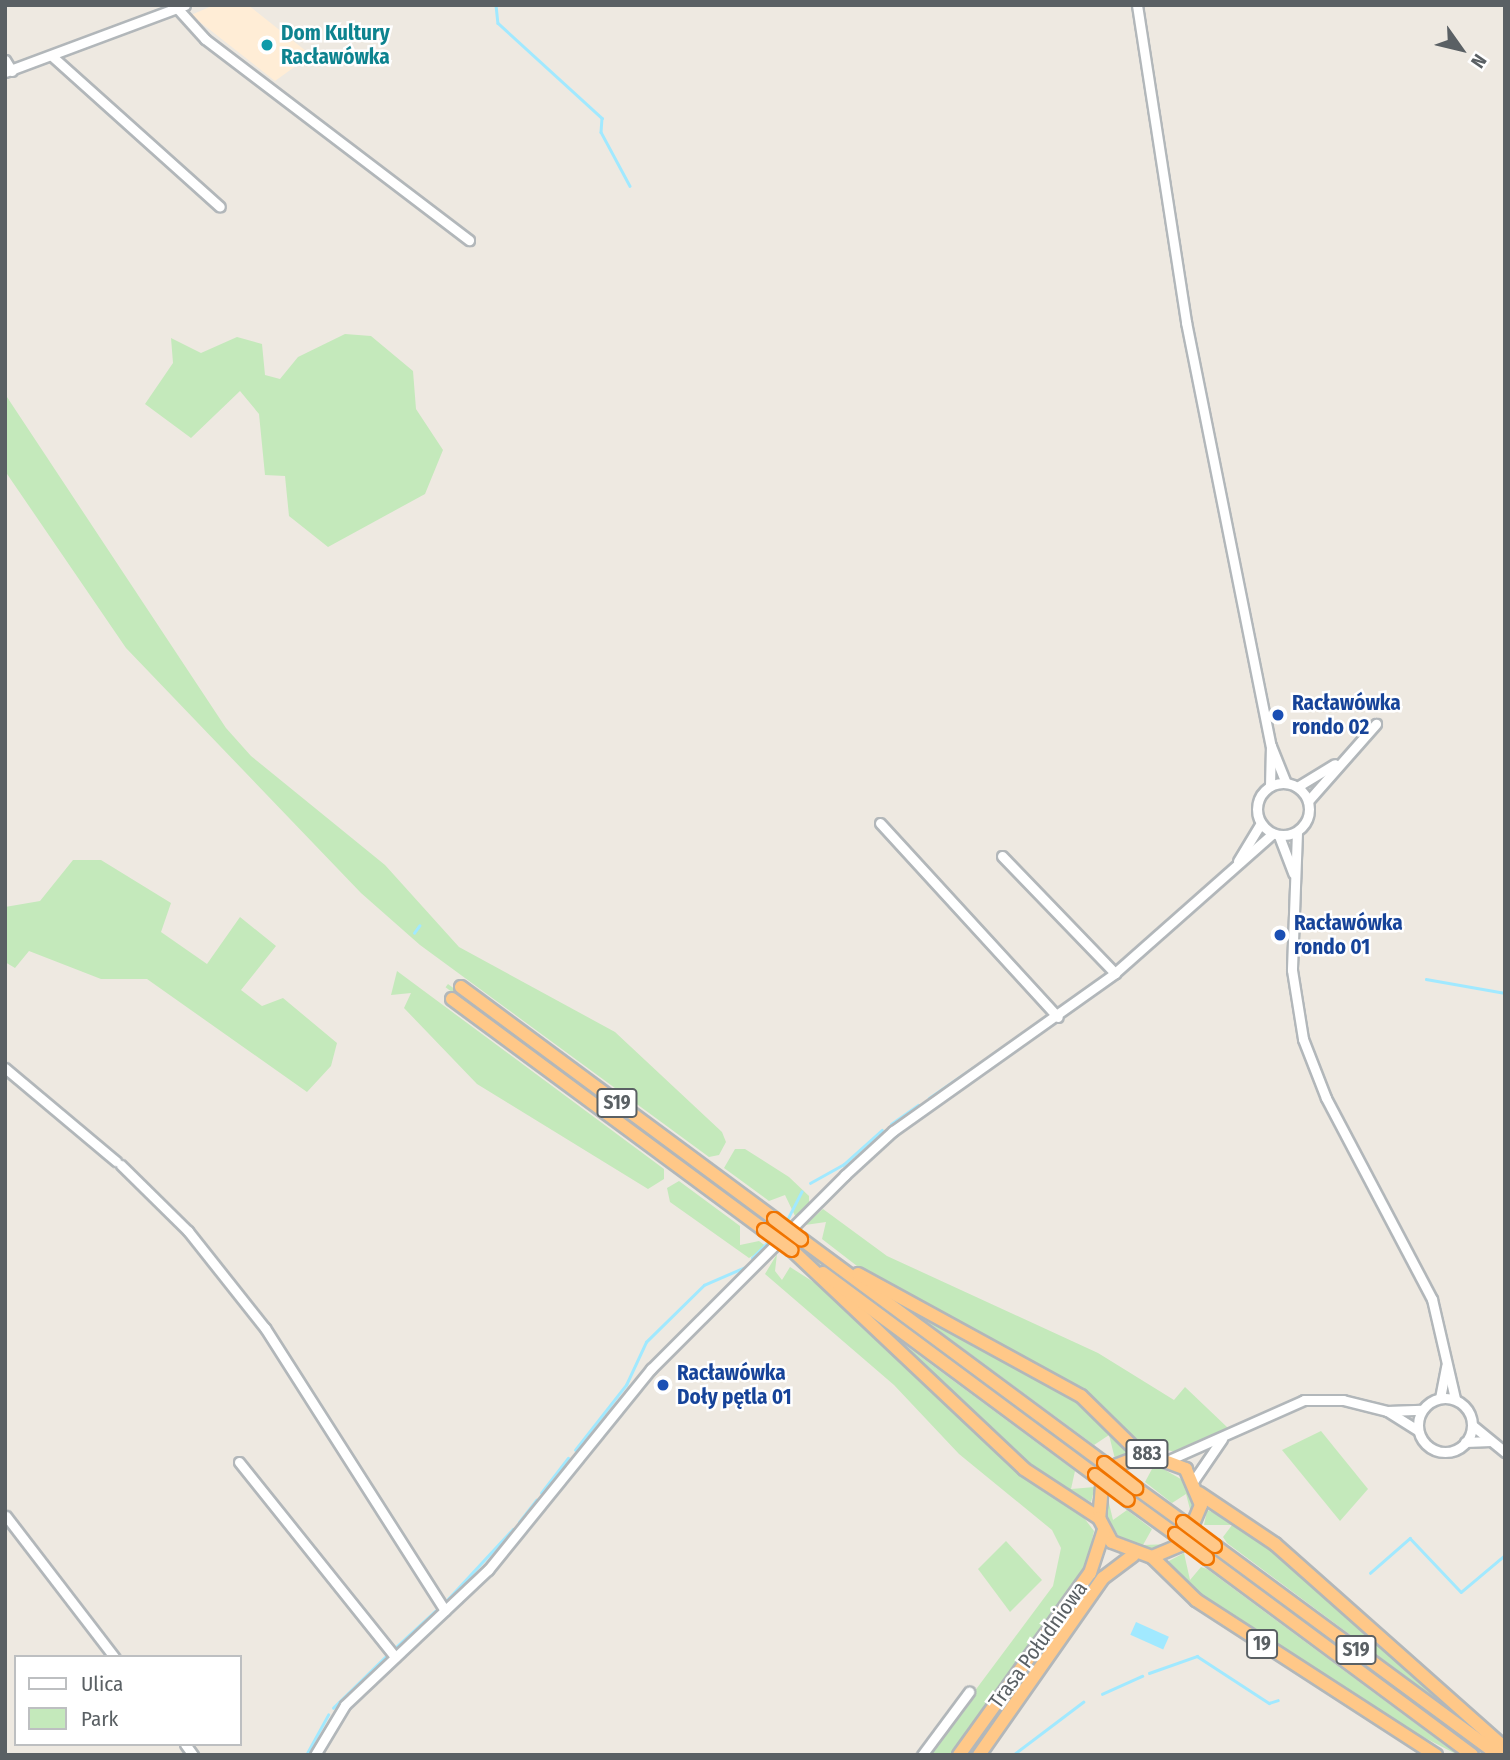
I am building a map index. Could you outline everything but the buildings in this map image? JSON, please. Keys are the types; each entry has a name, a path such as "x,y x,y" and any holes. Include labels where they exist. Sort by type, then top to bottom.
{"highway":[{"name":"S19","path":"461,987 1497,1755"},
{"name":"S19","path":"452,999 1472,1755"},
{"path":"792,1250 1024,1469 1101,1524 1133,1555 1152,1558 1175,1551 1192,1534 1199,1493 1285,1552 1505,1748"},
{"path":"831,1261 1070,1390 1142,1455"},
{"name":"883","path":"1101,1524 1100,1492 1108,1474 1142,1455 1171,1459 1194,1480 1199,1493"},
{"name":"Trasa Południowa","path":"959,1755 1090,1573 1101,1524"},
{"name":"Trasa Południowa","path":"979,1755 1103,1578 1133,1555"},
{"name":"19","path":"1152,1558 1196,1600 1436,1755"}],"street":[{"path":"1137,5 1186,322 1271,747 1286,783"},
{"path":"5,60 8,71 52,57 181,7 205,39 470,240"},
{"path":"52,57 220,207"},
{"path":"1308,801 1335,764 1376,724"},
{"path":"1237,863 1261,823 1259,799 1270,786 1271,747"},
{"path":"1297,786 1335,764"},
{"path":"1270,786 1286,783 1297,786 1308,801 1309,816 1297,832 1293,874 1294,995 1309,1059 1432,1299 1455,1399 1472,1425 1505,1452"},
{"path":"880,823 1058,1017"},
{"path":"1261,823 1275,835 1293,874"},
{"path":"315,1755 338,1713 502,1553 651,1369 845,1175 893,1131 1058,1017 1115,973 1237,863 1275,835 1297,832"},
{"path":"1002,856 1115,973"},
{"path":"5,1068 118,1163 188,1231 265,1328 444,1611"},
{"path":"1440,1398 1447,1360"},
{"path":"1171,1459 1222,1439 1262,1415 1304,1401 1343,1400 1387,1411 1422,1410 1440,1398 1455,1399"},
{"path":"1418,1430 1422,1410"},
{"path":"1387,1411 1418,1430 1427,1446 1441,1452 1465,1442 1491,1441"},
{"path":"1465,1442 1472,1425"},
{"path":"1194,1480 1222,1439"},
{"path":"239,1462 396,1657"},
{"path":"6,1516 112,1655"},
{"path":"922,1755 970,1692"}],"shaded area":[{"path":"214,5 248,5 311,55 275,81 191,15"}],"green space":[{"path":"345,334 371,336 413,371 416,409 443,450 425,494 328,547 289,516 285,476 265,475 259,414 240,391 191,438 145,404 173,363 171,338 201,353 237,337 262,344 265,375 280,379 298,357"},
{"path":"5,394 226,728 251,756 385,865 459,947 615,1032 722,1132 726,1142 719,1155 709,1157 420,945 361,893 126,648 5,471"},
{"path":"73,860 101,860 171,903 161,932 207,964 240,917 276,946 241,990 262,1006 283,998 337,1043 331,1066 307,1092 147,979 101,979 29,951 15,968 5,962 5,907 40,901"},
{"path":"397,971 664,1169 664,1179 648,1189 477,1084 404,1008 411,993 391,995"},
{"path":"448,984 640,1129 638,1132 446,987"},
{"path":"735,1149 745,1149 789,1177 809,1196 809,1205 796,1218 785,1195 769,1201 724,1168"},
{"path":"679,1181 740,1226 740,1245 759,1241 767,1247 749,1258 670,1202 667,1188"},
{"path":"823,1209 887,1256 1098,1353 1174,1400 1185,1387 1228,1428 1181,1453 1143,1445 1073,1385 857,1266 822,1239 826,1222 805,1225"},
{"path":"797,1243 1091,1460 1095,1465 795,1246"},
{"path":"777,1254 775,1271 782,1280 790,1267 823,1288 921,1383 1038,1486 1078,1510 1094,1531 1085,1571 952,1755 927,1755 1053,1586 1061,1548 1052,1530 959,1454 894,1385 765,1274"},
{"path":"903,1304 1065,1393 1128,1452 1115,1459 1109,1435 1094,1445"},
{"path":"866,1316 1075,1471 1071,1489 1095,1487 1091,1502 1031,1469"},
{"path":"1321,1431 1368,1489 1340,1521 1282,1450"},
{"path":"1151,1462 1186,1482 1194,1504 1192,1517 1186,1494 1172,1503 1145,1482 1152,1469 1127,1468"},
{"path":"1107,1495 1113,1520 1127,1510 1152,1529 1143,1545 1172,1544 1145,1550 1121,1540 1106,1516"},
{"path":"1207,1510 1237,1522 1289,1562 1451,1710 1227,1543 1223,1537 1232,1525 1204,1525"},
{"path":"1006,1541 1042,1580 1010,1612 978,1569"},
{"path":"1184,1553 1190,1580 1201,1567 1207,1569 1458,1755 1396,1723 1201,1596 1167,1562"}],"water":[{"path":"1136,1622 1169,1637 1163,1649 1130,1635"}],"waterway":[{"path":"496,5 498,23 602,118 601,132 630,186"},
{"path":"414,933 419,926"},
{"path":"1426,979 1505,993"},
{"path":"929,1098 974,1067"},
{"path":"891,1124 918,1105"},
{"path":"810,1183 843,1165 882,1130"},
{"path":"786,1222 801,1192"},
{"path":"752,1258 770,1240"},
{"path":"575,1450 626,1385 646,1342 704,1285 743,1268"},
{"path":"541,1493 568,1458"},
{"path":"519,1522 536,1500"},
{"path":"446,1601 513,1529"},
{"path":"1370,1573 1410,1538 1461,1592 1505,1555"},
{"path":"394,1649 435,1611"},
{"path":"1149,1673 1197,1656 1269,1703 1278,1700"},
{"path":"333,1708 385,1657"},
{"path":"1102,1694 1142,1676"},
{"path":"1013,1755 1083,1702"},
{"path":"306,1755 328,1715"}],"place":[{"name":"Dom Kultury Racławówka","path":"267,45"},
{"name":"Racławówka rondo 02","path":"1278,715"},
{"name":"Racławówka rondo 01","path":"1280,935"},
{"name":"Racławówka Doły pętla 01","path":"663,1385"}]}
